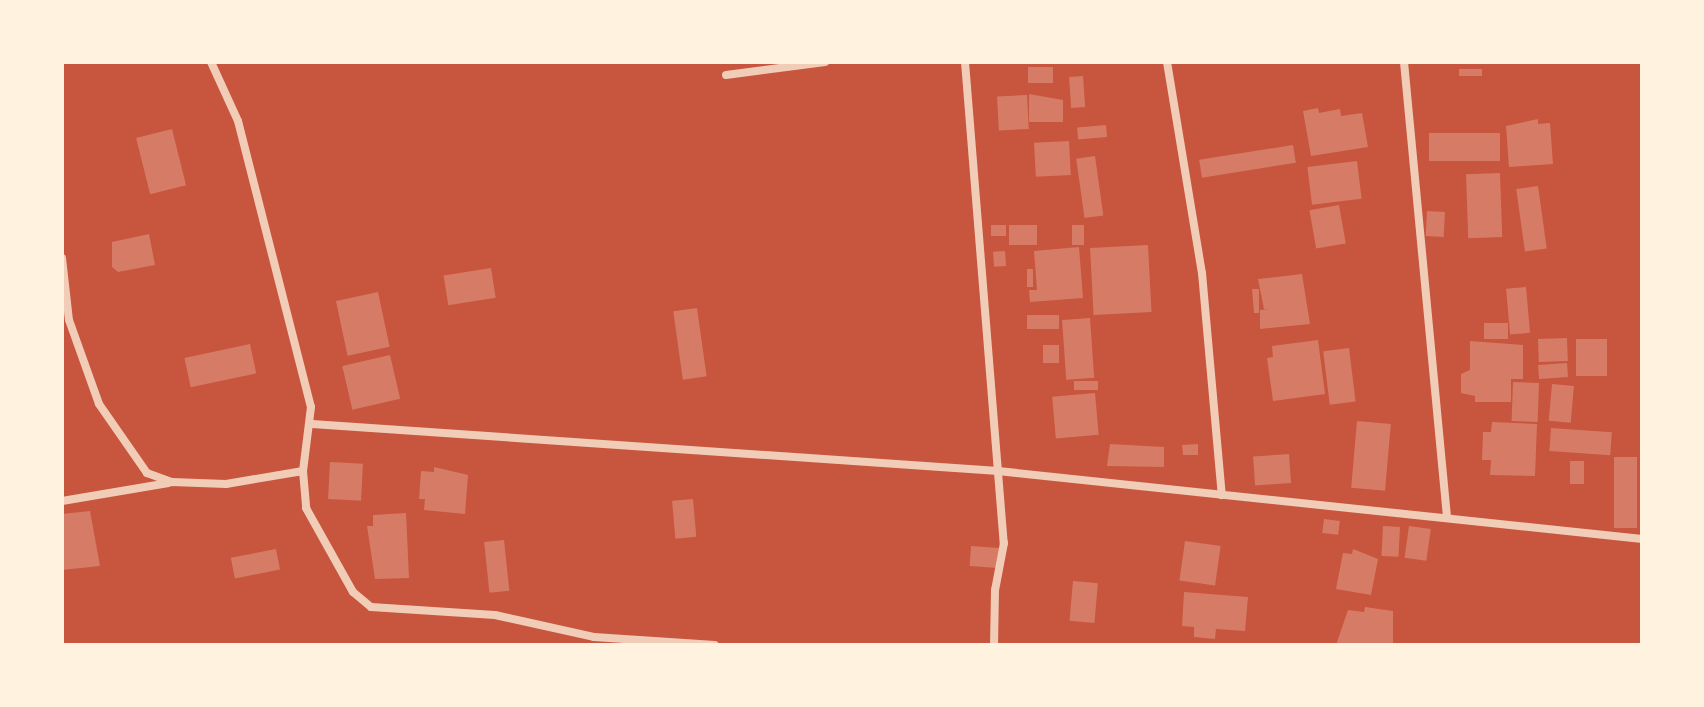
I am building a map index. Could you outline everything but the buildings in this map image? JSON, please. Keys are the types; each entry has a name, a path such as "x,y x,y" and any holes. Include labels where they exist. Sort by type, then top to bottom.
{"street":[{"path":"211,62 238,121 286,294 312,424 303,471 313,526 362,602 495,615 594,641 715,645"},
{"path":"726,75 825,62"},
{"path":"965,62 1004,543 995,590 994,645"},
{"path":"1167,62 1202,273 1222,495"},
{"path":"1404,62 1447,518"},
{"path":"62,258 69,320 99,404 139,465 172,482"},
{"path":"312,424 998,471 1642,539"},
{"path":"62,501 172,482 251,482 303,471"}]}
